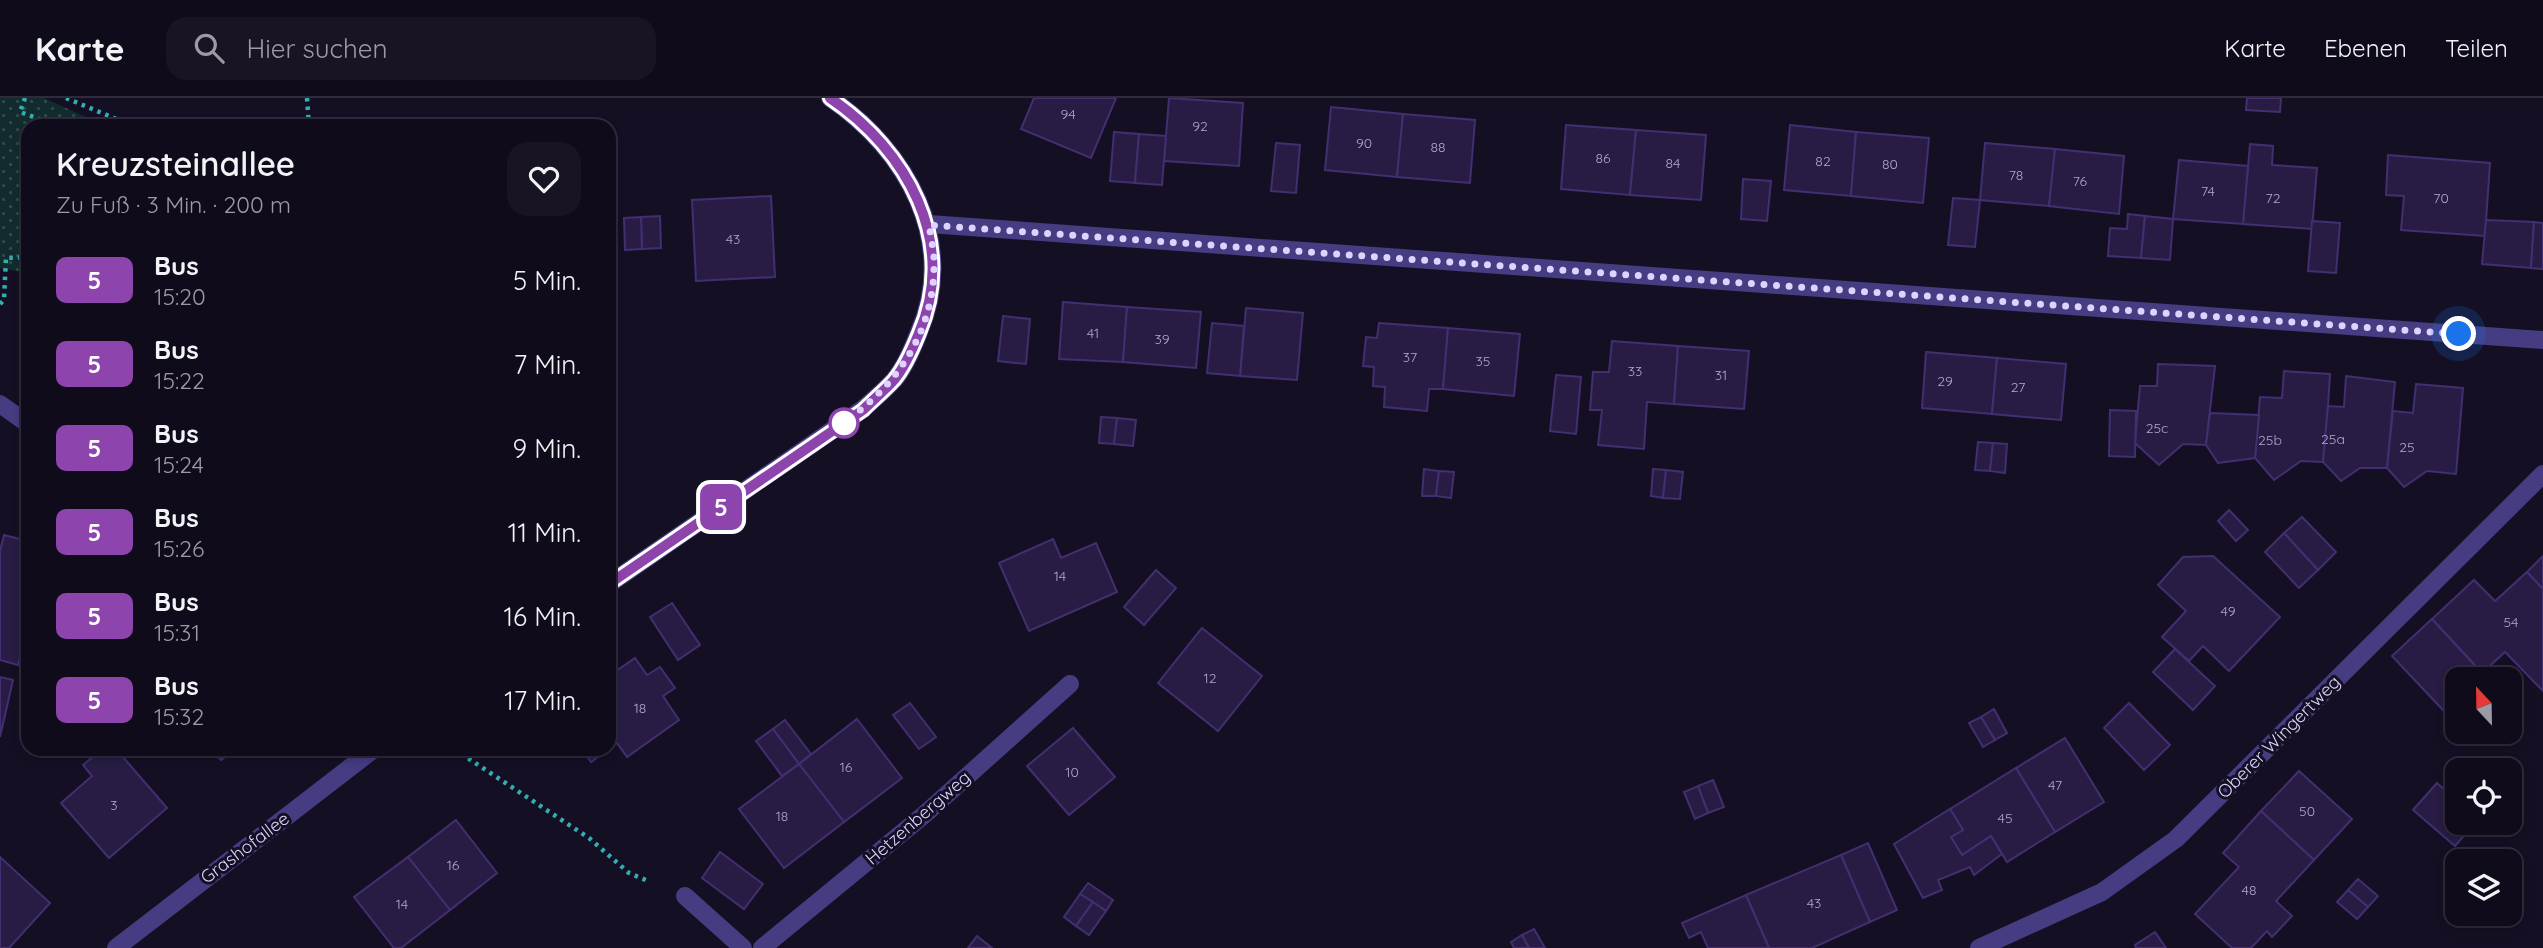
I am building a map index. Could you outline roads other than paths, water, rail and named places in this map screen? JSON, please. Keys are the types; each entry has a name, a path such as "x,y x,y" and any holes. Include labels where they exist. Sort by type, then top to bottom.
{"street":[{"path":"616,579 863,410 895,379 929,310 934,266 929,225 916,193 895,160 869,130 830,98"},
{"path":"929,225 2543,340"},
{"path":"0,404 21,420"},
{"name":"Oberer Wingertweg","path":"1979,948 2102,892 2176,839 2543,474"},
{"name":"Hetzenbergweg","path":"762,948 925,814 1070,684"},
{"name":"Grashofallee","path":"116,948 365,756"},
{"path":"685,896 743,948"}]}
